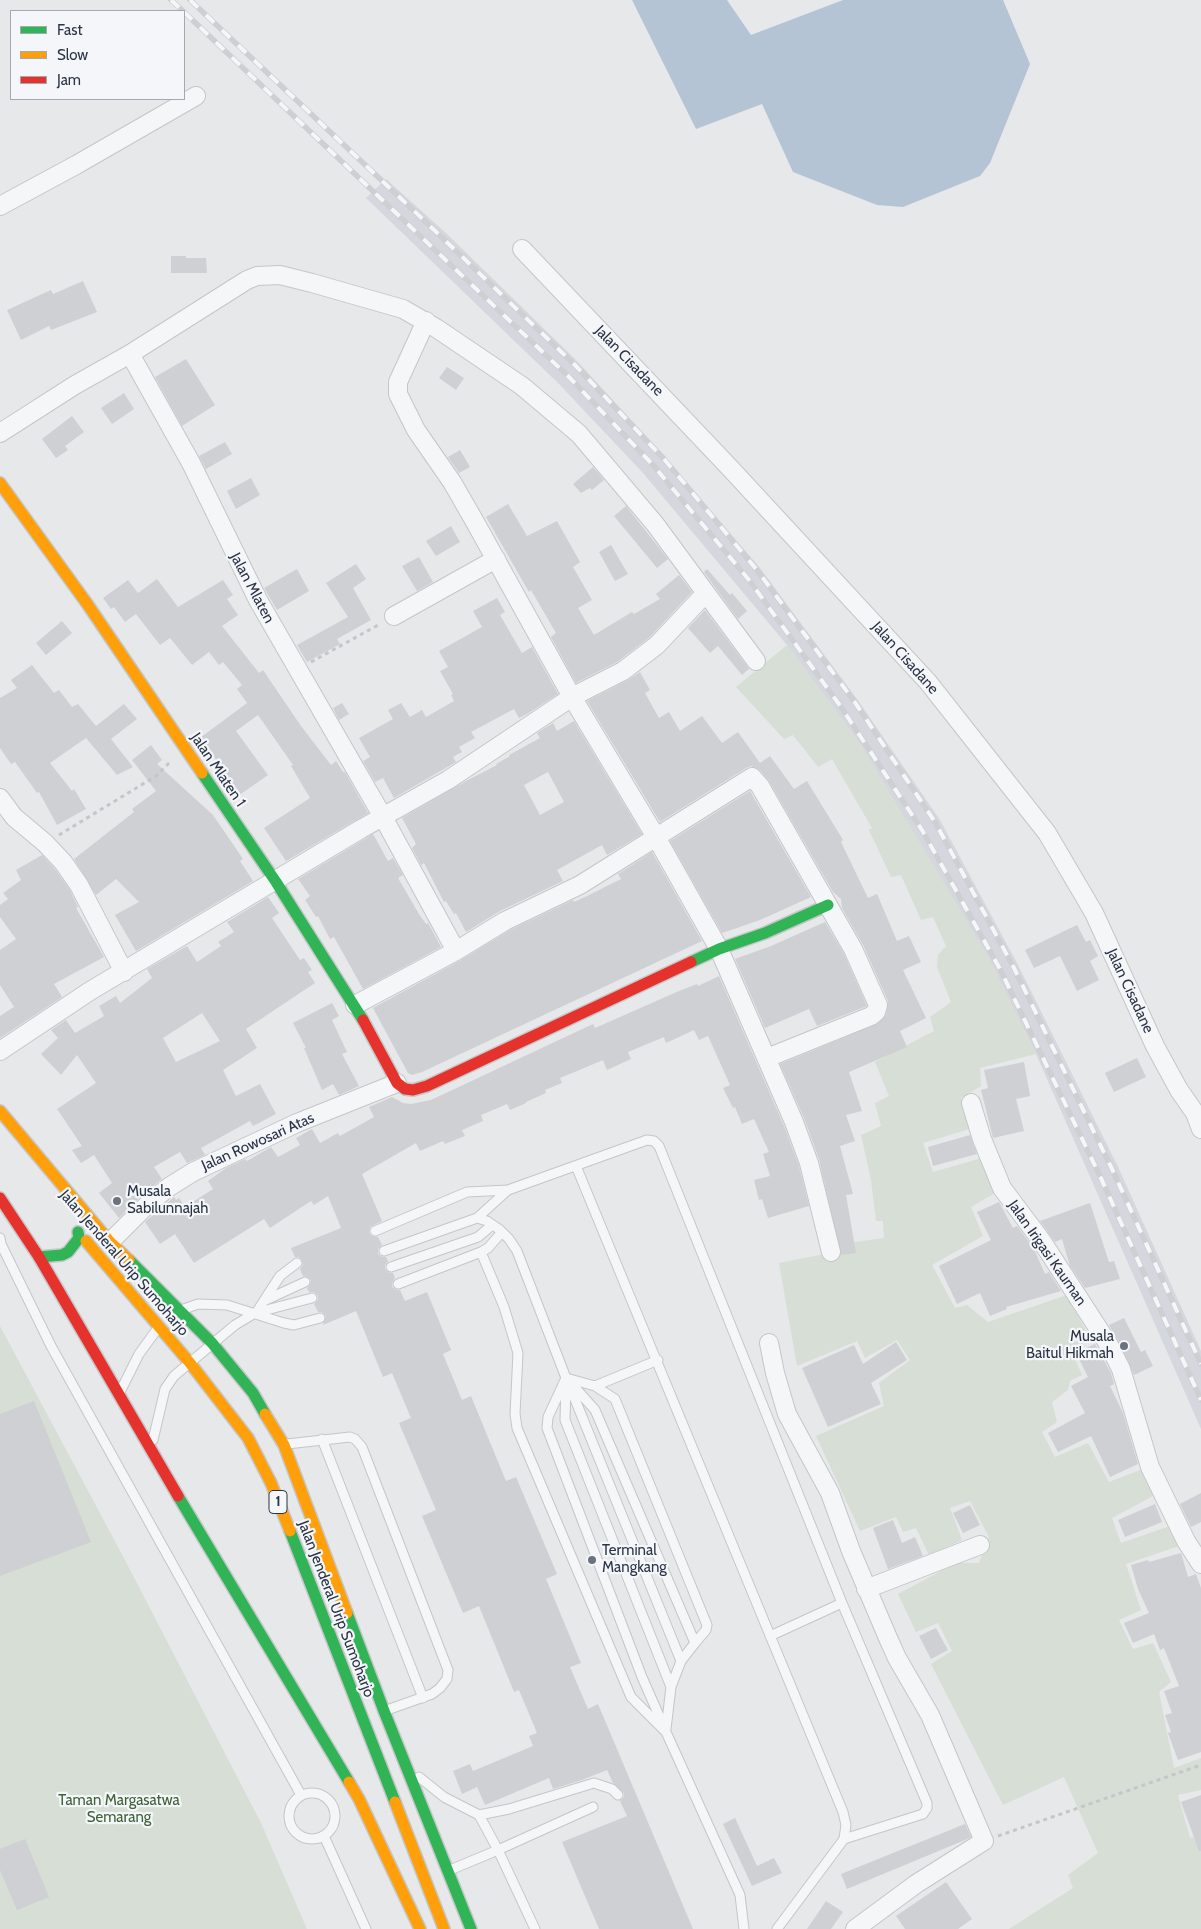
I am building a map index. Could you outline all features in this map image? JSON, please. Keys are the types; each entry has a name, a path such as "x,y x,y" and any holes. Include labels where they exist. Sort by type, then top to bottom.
{"main road":[{"name":"Jalan Mlaten 1","path":"0,483 77,590 276,882 355,1005 397,1083"},
{"path":"397,1083 406,1089 414,1090 427,1086 720,949 765,933 828,905"},
{"path":"0,1111 110,1242 169,1318 212,1343 253,1394 284,1445 384,1711 471,1929"},
{"path":"0,1198 4,1227 39,1257 151,1450 359,1799 420,1929"},
{"name":"Jalan Jenderal Urip Sumoharjo","path":"39,1257 62,1255 68,1252 79,1238 75,1229 169,1318 190,1362 248,1438 271,1483 444,1929"}],"street":[{"path":"0,206 76,166 196,96"},
{"name":"Jalan Cisadane","path":"522,249 730,468 921,675 1047,833 1094,913 1155,1046 1179,1090 1195,1113 1201,1129"},
{"path":"1,431 75,385 130,354 247,280 258,276 280,275 312,282 403,309 426,321 522,386 579,434 655,524 705,594 756,660"},
{"path":"426,321 398,382 398,394 416,430 452,482 572,697 656,837 720,949 767,1058 809,1163 831,1252"},
{"name":"Jalan Mlaten","path":"130,354 191,462 258,600 383,817 456,951"},
{"path":"394,616 496,560"},
{"path":"0,1051 74,1002 448,780 572,697 623,670 657,645 705,594"},
{"path":"355,1005 456,951 505,921 580,884 752,777 760,786 828,905 867,979 878,1005 876,1012 871,1016 767,1058"},
{"path":"0,798 14,817 45,843 63,862 79,885 124,972"},
{"name":"Jalan Rowosari Atas","path":"110,1242 149,1202 193,1172 297,1123 397,1083"},
{"name":"Jalan Irigasi Kauman","path":"971,1102 982,1139 1002,1188 1041,1240 1108,1345 1121,1369 1150,1467 1186,1541 1201,1564"},
{"path":"769,1343 774,1373 787,1414 830,1492 866,1589 897,1658 935,1724 984,1841 916,1884 855,1929"},
{"path":"866,1589 980,1545"}],"lane":[{"path":"375,1231 468,1192 508,1190 647,1140 654,1140 659,1146 842,1603 927,1803 927,1808 923,1814 844,1839"},
{"path":"576,1166 658,1360 843,1812 846,1825 844,1839 778,1929"},
{"path":"384,1251 477,1218 508,1190"},
{"path":"477,1218 502,1232 517,1251 566,1378 681,1661"},
{"path":"391,1267 478,1237 492,1225"},
{"path":"4,1227 1,1244 51,1346 301,1795"},
{"path":"398,1284 481,1252 488,1248 502,1232"},
{"path":"481,1252 504,1306 517,1347 515,1414 520,1434 631,1697 666,1732"},
{"path":"255,1313 266,1300 280,1276 297,1263"},
{"path":"266,1300 305,1282"},
{"path":"151,1450 165,1389 174,1376 235,1325 255,1313 312,1298"},
{"path":"119,1395 139,1354 169,1318 198,1304 227,1305 294,1325 320,1318"},
{"path":"596,1386 658,1360"},
{"path":"566,1378 596,1386 615,1399 708,1625 681,1661 670,1687 666,1732"},
{"path":"566,1378 595,1410 694,1643"},
{"path":"566,1378 565,1420 670,1687"},
{"path":"566,1378 548,1417 547,1428 642,1677 740,1895 744,1929"},
{"path":"284,1445 350,1437 356,1439 362,1448 448,1670 447,1680 440,1688 423,1698 384,1711"},
{"path":"322,1440 423,1698"},
{"path":"770,1636 842,1603"},
{"path":"408,1769 444,1796 479,1815 498,1850 535,1929"},
{"path":"479,1815 594,1783 612,1789 618,1795"},
{"path":"316,1793 330,1801 334,1808 335,1816 330,1831 324,1836 317,1839 302,1837 291,1827 289,1813 291,1806 301,1795 316,1793"},
{"path":"448,1871 593,1807"},
{"path":"324,1836 366,1929"}],"path":[{"path":"297,669 394,616"},
{"path":"45,843 156,776 184,747"},
{"path":"984,1841 1201,1765"}],"shaded area":[{"path":"386,179 448,235 579,363 666,458 760,568 857,699 940,820 1018,965 1119,1169 1201,1351 1201,1429 1036,1054 988,957 860,744 787,645 643,473 559,384 366,198"}],"green space":[{"path":"787,645 860,744 988,957 1036,1054 980,1068 981,1086 961,1098 973,1128 923,1143 933,1172 982,1158 1000,1190 971,1207 983,1236 932,1265 955,1308 967,1305 988,1322 1067,1295 1090,1339 1071,1350 1082,1375 1070,1381 1068,1390 1052,1402 1057,1422 1042,1432 1055,1457 1088,1443 1109,1482 1143,1469 1153,1496 1112,1518 1121,1543 1170,1526 1179,1546 1126,1564 1141,1610 1119,1620 1133,1649 1153,1643 1171,1682 1159,1692 1174,1768 1201,1758 1201,1790 1178,1795 1190,1838 1201,1835 1201,1929 1009,1929 1073,1888 1068,1875 1098,1853 1064,1777 1003,1805 931,1664 952,1651 938,1623 916,1632 898,1594 956,1563 979,1563 989,1537 970,1501 950,1508 962,1540 929,1555 916,1528 903,1532 896,1517 860,1531 816,1436 884,1406 879,1383 910,1360 897,1340 865,1358 857,1341 797,1366 779,1263 830,1253 835,1247 848,1243 884,1238 883,1221 876,1221 871,1180 861,1135 881,1126 875,1103 889,1096 875,1062 934,1031 930,1017 951,1002 937,967 938,955 946,946 933,917 921,920 901,875 891,877 869,830 872,828 832,759 818,767 793,735 784,739 736,687"},
{"name":"Taman Margasatwa Semarang","path":"0,1326 126,1562 261,1823 307,1929 0,1929"}],"water":[{"path":"632,0 727,0 751,35 843,0 1003,0 1030,64 990,163 980,176 903,207 877,205 793,172 762,104 696,129"}],"building":[{"path":"171,256 206,258 207,273 171,273"},
{"path":"83,281 97,312 51,330 49,326 21,340 7,310 51,290 53,294"},
{"path":"186,359 215,405 182,426 155,377"},
{"path":"447,367 464,378 456,390 439,378"},
{"path":"124,393 134,409 112,424 101,408"},
{"path":"72,416 84,432 65,446 68,450 56,458 42,439"},
{"path":"225,442 232,454 206,469 199,456"},
{"path":"460,450 470,467 459,473 448,457"},
{"path":"593,467 604,480 592,490 590,488 581,493 573,484"},
{"path":"251,478 260,495 236,509 227,491"},
{"path":"508,504 527,536 557,521 580,562 573,567 592,600 578,608 594,635 632,612 634,614 660,599 656,594 679,575 692,592 650,637 617,662 576,683 551,637 556,633 531,590 529,592 486,517"},
{"path":"626,506 668,559 657,568 614,516"},
{"path":"451,526 460,542 436,556 426,541"},
{"path":"611,545 628,574 615,581 599,552"},
{"path":"419,557 433,582 417,591 402,566"},
{"path":"356,564 366,579 353,588 371,620 337,639 340,644 307,662 297,645 348,617 326,583"},
{"path":"297,569 309,591 277,610 264,588"},
{"path":"707,569 730,595 732,593 747,611 738,619 704,572"},
{"path":"157,579 178,607 223,580 233,595 227,599 238,615 222,626 259,673 263,670 301,726 331,765 336,761 343,772 345,772 368,813 286,861 264,828 310,798 291,766 293,765 258,715 236,731 268,775 238,796 217,766 220,765 200,738 247,703 237,689 242,685 223,662 219,665 209,652 192,665 170,638 160,645 136,614 125,622 114,607 111,609 103,598 128,580 138,593"},
{"path":"497,598 505,612 500,615 522,653 532,647 558,694 519,718 514,709 471,732 475,738 459,747 462,752 453,757 456,762 394,798 383,778 375,782 363,761 370,757 359,738 393,719 388,710 401,703 410,717 422,710 426,717 454,701 451,695 453,694 440,671 448,667 439,651 482,627 473,611"},
{"path":"705,610 749,669 742,675 718,646 710,653 688,628"},
{"path":"62,621 72,633 46,655 36,643"},
{"path":"32,665 54,693 59,690 72,707 78,704 96,726 124,704 137,719 111,739 133,767 117,775 86,738 50,763 72,791 74,789 86,809 57,825 39,792 37,793 15,762 11,764 0,748 0,698 17,688 11,680"},
{"path":"640,672 650,690 645,693 659,718 669,712 680,731 702,716 722,743 738,732 760,763 770,756 794,789 807,781 843,840 841,842 868,898 877,894 897,941 909,936 921,962 903,970 926,1018 900,1031 907,1047 849,1072 862,1111 846,1115 855,1141 840,1146 853,1194 846,1195 856,1253 841,1255 819,1159 804,1118 780,1064 877,1024 886,1015 888,1001 863,945 842,908 841,899 833,892 769,781 760,770 751,766 746,768 660,822 587,701"},
{"path":"342,703 349,714 339,720 333,708"},
{"path":"574,721 642,834 607,855 602,845 557,870 563,881 500,911 466,932 456,913 454,914 446,901 444,902 424,863 421,865 412,848 416,844 402,818 497,765 509,755 540,738 537,733 553,723 557,731","holes":["548,772 564,802 540,815 524,785"]},
{"path":"151,745 162,760 157,764 213,815 243,859 240,861 253,881 136,951 115,915 139,902 116,879 96,895 74,859 134,812 132,809 156,791 132,760"},
{"path":"750,791 811,897 760,920 722,933 670,841"},
{"path":"373,834 388,861 393,858 403,875 398,878 419,914 426,924 428,923 441,947 363,989 334,937 330,939 318,916 316,917 305,900 310,896 298,879"},
{"path":"652,852 702,941 422,1072 412,1075 408,1073 373,1008 461,960 510,930 621,879 618,874"},
{"path":"42,855 70,890 78,907 76,908 104,957 54,984 62,997 0,1038 0,1016 14,1007 0,985 0,950 16,939 0,917 0,905 8,899 3,893 21,880 16,870"},
{"path":"268,897 279,913 272,918 300,960 304,958 312,970 308,972 315,983 246,1029 257,1048 223,1070 236,1096 260,1084 276,1114 253,1126 250,1121 201,1148 205,1155 187,1163 180,1152 154,1167 162,1179 142,1195 119,1218 99,1193 112,1183 94,1155 81,1163 72,1150 82,1146 57,1109 96,1083 77,1055 61,1075 41,1054 58,1038 51,1030 66,1020 75,1033 104,1016 99,1006 116,996 120,1003 152,978 147,969 187,946 197,962 221,946 218,942 234,932 227,922","holes":["202,1013 220,1041 176,1062 163,1038"]},
{"path":"825,922 844,954 867,1006 817,1026 809,1009 765,1028 735,959 771,946"},
{"path":"1077,925 1086,942 1090,940 1098,956 1090,961 1099,980 1077,991 1060,956 1034,968 1025,950"},
{"path":"719,976 784,1126 799,1166 809,1206 768,1218 762,1199 759,1200 754,1180 770,1176 763,1154 769,1152 754,1119 742,1124 735,1107 733,1108 723,1088 730,1085 708,1036 699,1040 694,1030 666,1043 664,1037 628,1052 631,1059 607,1070 603,1060 560,1078 562,1083 545,1090 546,1093 526,1103 510,1110 507,1104 481,1115 483,1121 462,1130 465,1136 445,1144 443,1141 420,1151 416,1143 362,1174 382,1221 370,1227 369,1233 372,1236 378,1237 382,1245 378,1249 378,1254 386,1257 388,1261 385,1269 389,1273 393,1273 395,1278 392,1287 400,1290 405,1301 427,1292 451,1350 443,1354 462,1400 471,1396 506,1481 516,1477 557,1574 546,1579 581,1663 570,1667 588,1709 598,1704 693,1929 599,1929 562,1842 627,1816 620,1801 624,1797 624,1793 613,1783 607,1770 553,1789 549,1778 485,1805 477,1787 462,1794 453,1771 470,1764 473,1771 533,1746 529,1736 537,1733 519,1690 514,1692 479,1606 463,1613 422,1516 436,1510 399,1423 411,1418 392,1373 383,1377 356,1311 323,1325 326,1316 322,1312 318,1312 314,1304 318,1300 318,1296 314,1292 309,1292 307,1288 311,1280 303,1276 300,1269 303,1265 302,1260 299,1257 295,1257 291,1248 341,1228 328,1196 314,1205 311,1201 270,1228 264,1219 194,1263 175,1234 160,1244 145,1222 174,1197 176,1200 179,1198 185,1207 213,1189 208,1181 226,1168 245,1159 247,1161 271,1147 278,1157 300,1145 296,1138 312,1129 320,1143 338,1133 340,1136 374,1117 369,1107 392,1097 403,1103 411,1104 431,1100 593,1024 595,1028 679,991 697,984 698,986"},
{"path":"332,1003 339,1016 332,1020 347,1052 342,1054 359,1086 339,1095 333,1084 322,1090 304,1048 306,1048 293,1023"},
{"path":"1137,1058 1146,1077 1114,1092 1105,1073"},
{"path":"1024,1062 1030,1096 1016,1099 1024,1131 993,1138 981,1090 988,1088 984,1070"},
{"path":"970,1135 977,1154 933,1166 928,1147"},
{"path":"999,1202 1013,1228 1017,1226 1034,1249 1045,1274 1049,1272 1061,1291 1006,1307 1007,1309 990,1316 980,1293 957,1304 939,1266 991,1240 977,1212"},
{"path":"1090,1203 1109,1262 1114,1261 1120,1279 1085,1288 1070,1266 1062,1239 1055,1242 1040,1221"},
{"path":"1124,1318 1141,1352 1145,1350 1153,1366 1134,1375 1109,1325"},
{"path":"896,1342 907,1360 871,1383 881,1404 828,1427 802,1368 854,1345 863,1364"},
{"path":"1095,1344 1111,1373 1114,1384 1110,1386 1123,1413 1138,1464 1110,1477 1091,1436 1058,1452 1048,1433 1085,1413 1071,1386 1088,1377 1076,1353"},
{"path":"34,1401 91,1542 0,1576 0,1414"},
{"path":"1201,1493 1201,1522 1191,1527 1180,1504"},
{"path":"1155,1504 1162,1522 1125,1537 1118,1520"},
{"path":"970,1505 980,1525 963,1533 953,1513"},
{"path":"893,1520 902,1543 915,1537 923,1556 888,1569 873,1528"},
{"path":"1181,1553 1188,1577 1196,1574 1201,1588 1201,1752 1178,1760 1168,1733 1171,1732 1165,1715 1172,1713 1164,1691 1179,1686 1164,1648 1160,1650 1154,1634 1133,1643 1124,1623 1149,1613 1138,1589 1131,1565"},
{"path":"936,1628 948,1650 931,1659 919,1636"},
{"path":"1201,1795 1201,1851 1199,1851 1181,1802"},
{"path":"735,1818 757,1866 774,1858 782,1873 752,1886 723,1824"},
{"path":"965,1824 971,1837 847,1889 841,1874"},
{"path":"25,1839 49,1897 17,1910 0,1870 0,1849"},
{"path":"946,1882 972,1919 958,1929 905,1929 896,1916"},
{"path":"826,1901 843,1912 831,1929 807,1929"}],"railway":[{"path":"171,0 182,10"},
{"path":"190,0 575,365 664,459 757,570 854,701 935,822 1014,968 1113,1171 1201,1364"},
{"path":"185,13 568,376 653,465 749,580 841,707 922,830 1000,969 1100,1176 1201,1400"}],"traffic: fast":[{"path":"202,773 276,882 363,1020"},
{"path":"691,962 719,949 765,933 828,905"},
{"path":"39,1257 62,1255 68,1252 79,1238 78,1232"},
{"path":"129,1260 212,1343 253,1393 265,1414"},
{"path":"178,1496 349,1782"},
{"path":"290,1531 395,1802"},
{"path":"347,1613 471,1929"}],"traffic: slow":[{"path":"0,483 88,605 202,773"},
{"path":"0,1111 110,1242 129,1260"},
{"path":"86,1241 190,1363 248,1438 271,1483 290,1531"},
{"path":"265,1414 284,1445 347,1613"},
{"path":"349,1782 359,1799 420,1929"},
{"path":"395,1802 444,1929"}],"traffic: jam":[{"path":"363,1020 397,1083 405,1089 413,1090 427,1086 691,962"},
{"path":"0,1198 39,1257 178,1496"}],"place":[{"name":"Musala Sabilunnajah","path":"117,1201"},
{"name":"Musala Baitul Hikmah","path":"1124,1346"},
{"name":"Terminal Mangkang","path":"592,1560"}]}
